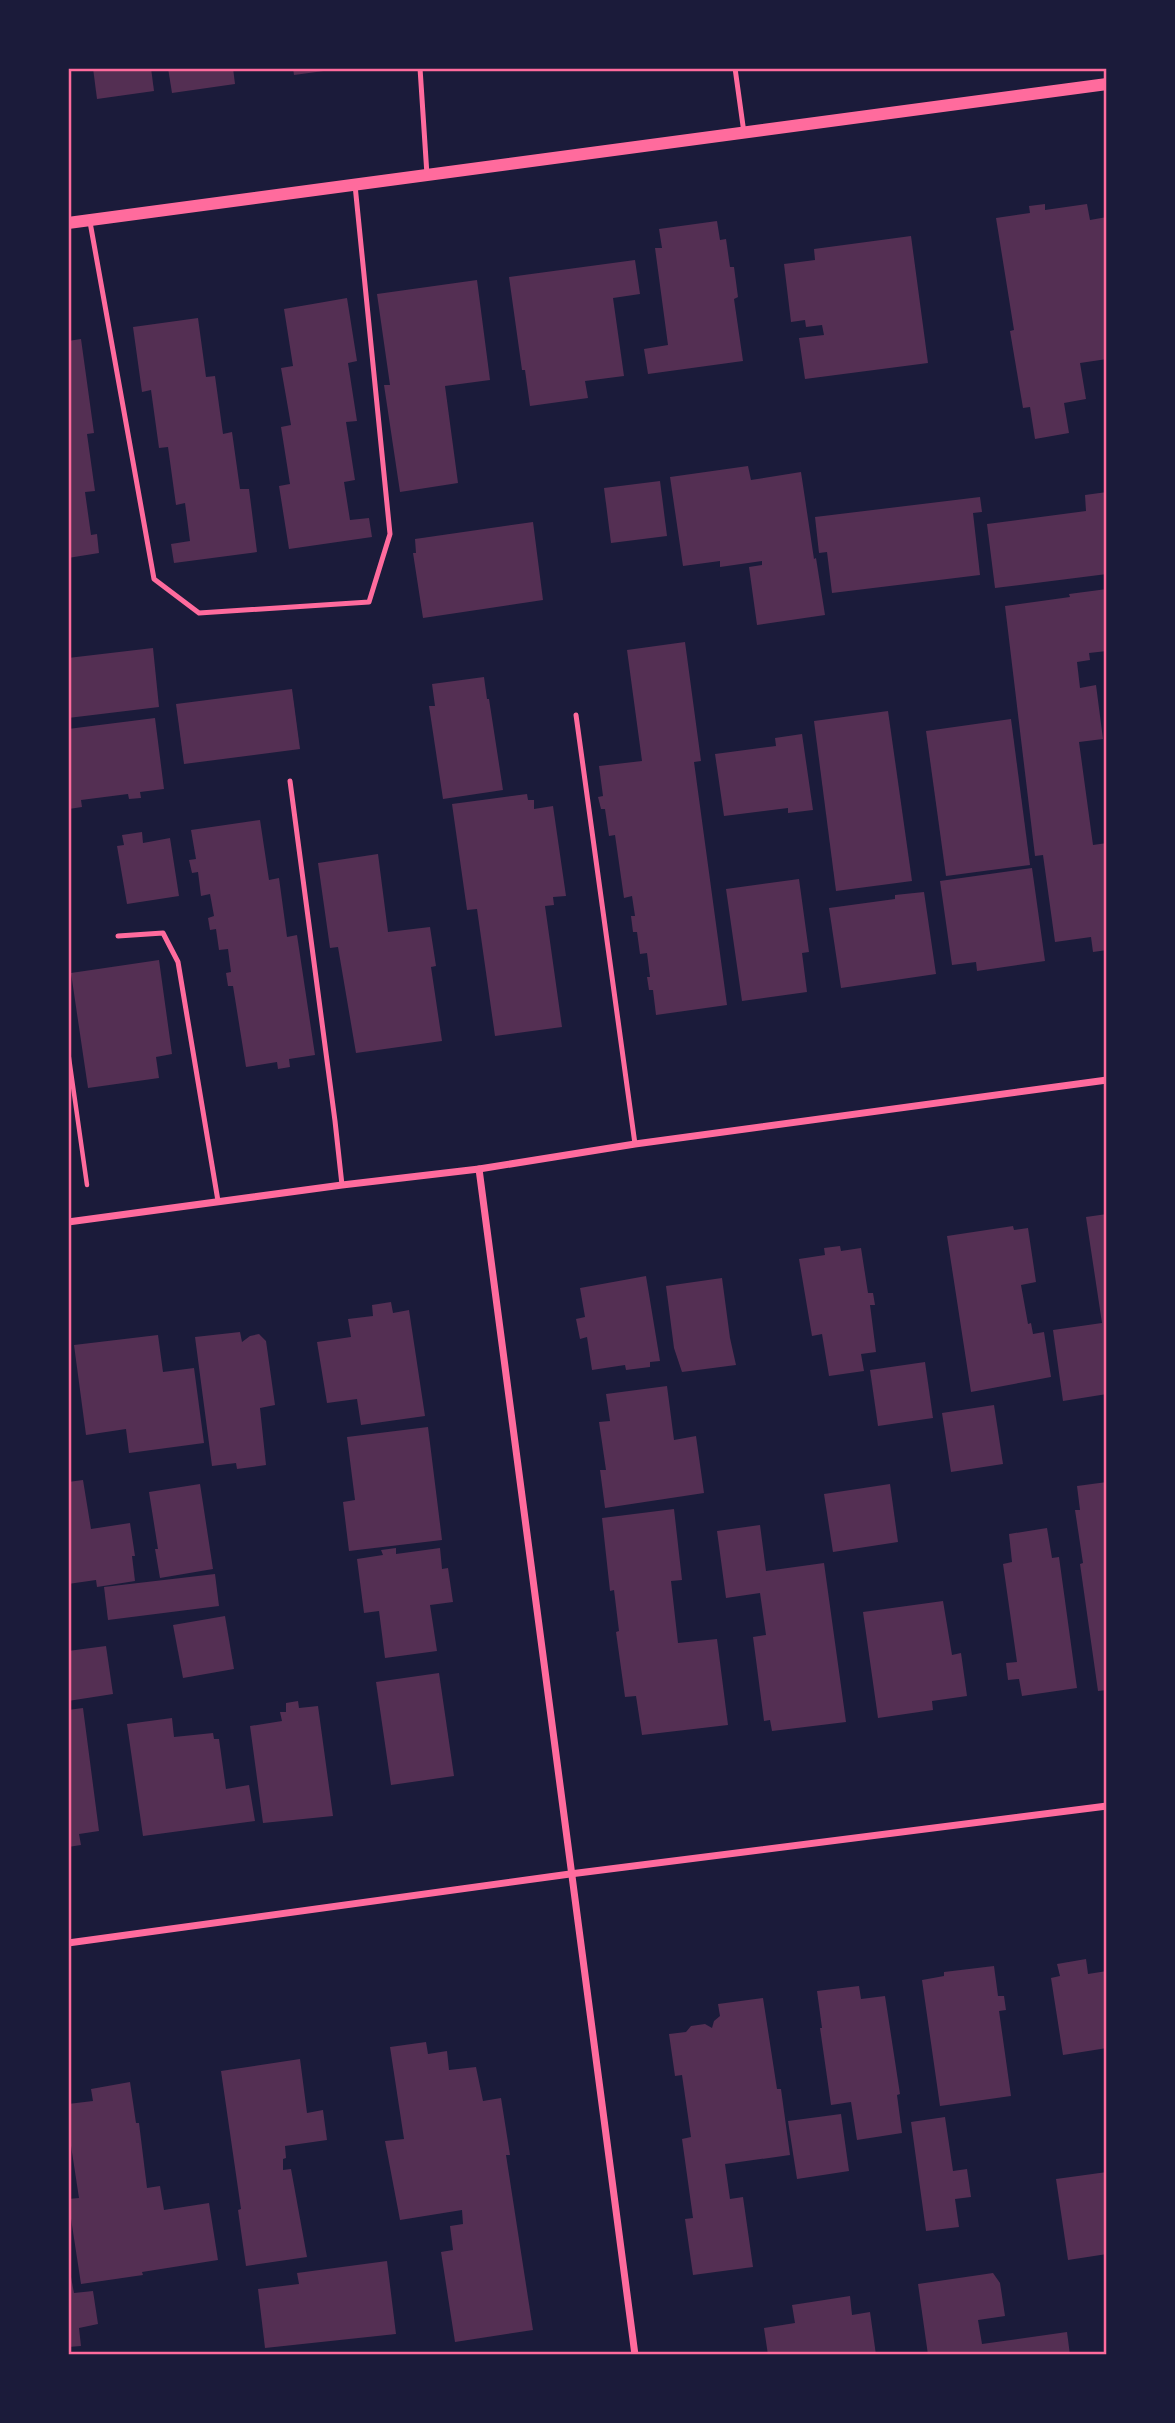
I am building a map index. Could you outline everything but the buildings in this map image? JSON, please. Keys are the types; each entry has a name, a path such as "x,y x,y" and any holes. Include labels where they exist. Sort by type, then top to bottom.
{"street":[{"path":"68,223 1107,84"},
{"path":"68,1222 479,1169 635,1144 1107,1080"},
{"path":"479,1169 635,2355"},
{"path":"68,1943 570,1874 1107,1806"}],"lane":[{"path":"419,68 426,175"},
{"path":"734,68 744,133"},
{"path":"89,220 154,579 199,613 369,602 390,534 355,185"},
{"path":"576,715 635,1144"},
{"path":"290,781 342,1185"},
{"path":"118,936 163,933 178,962 218,1201"}],"path":[{"path":"68,1051 91,1218"}]}
